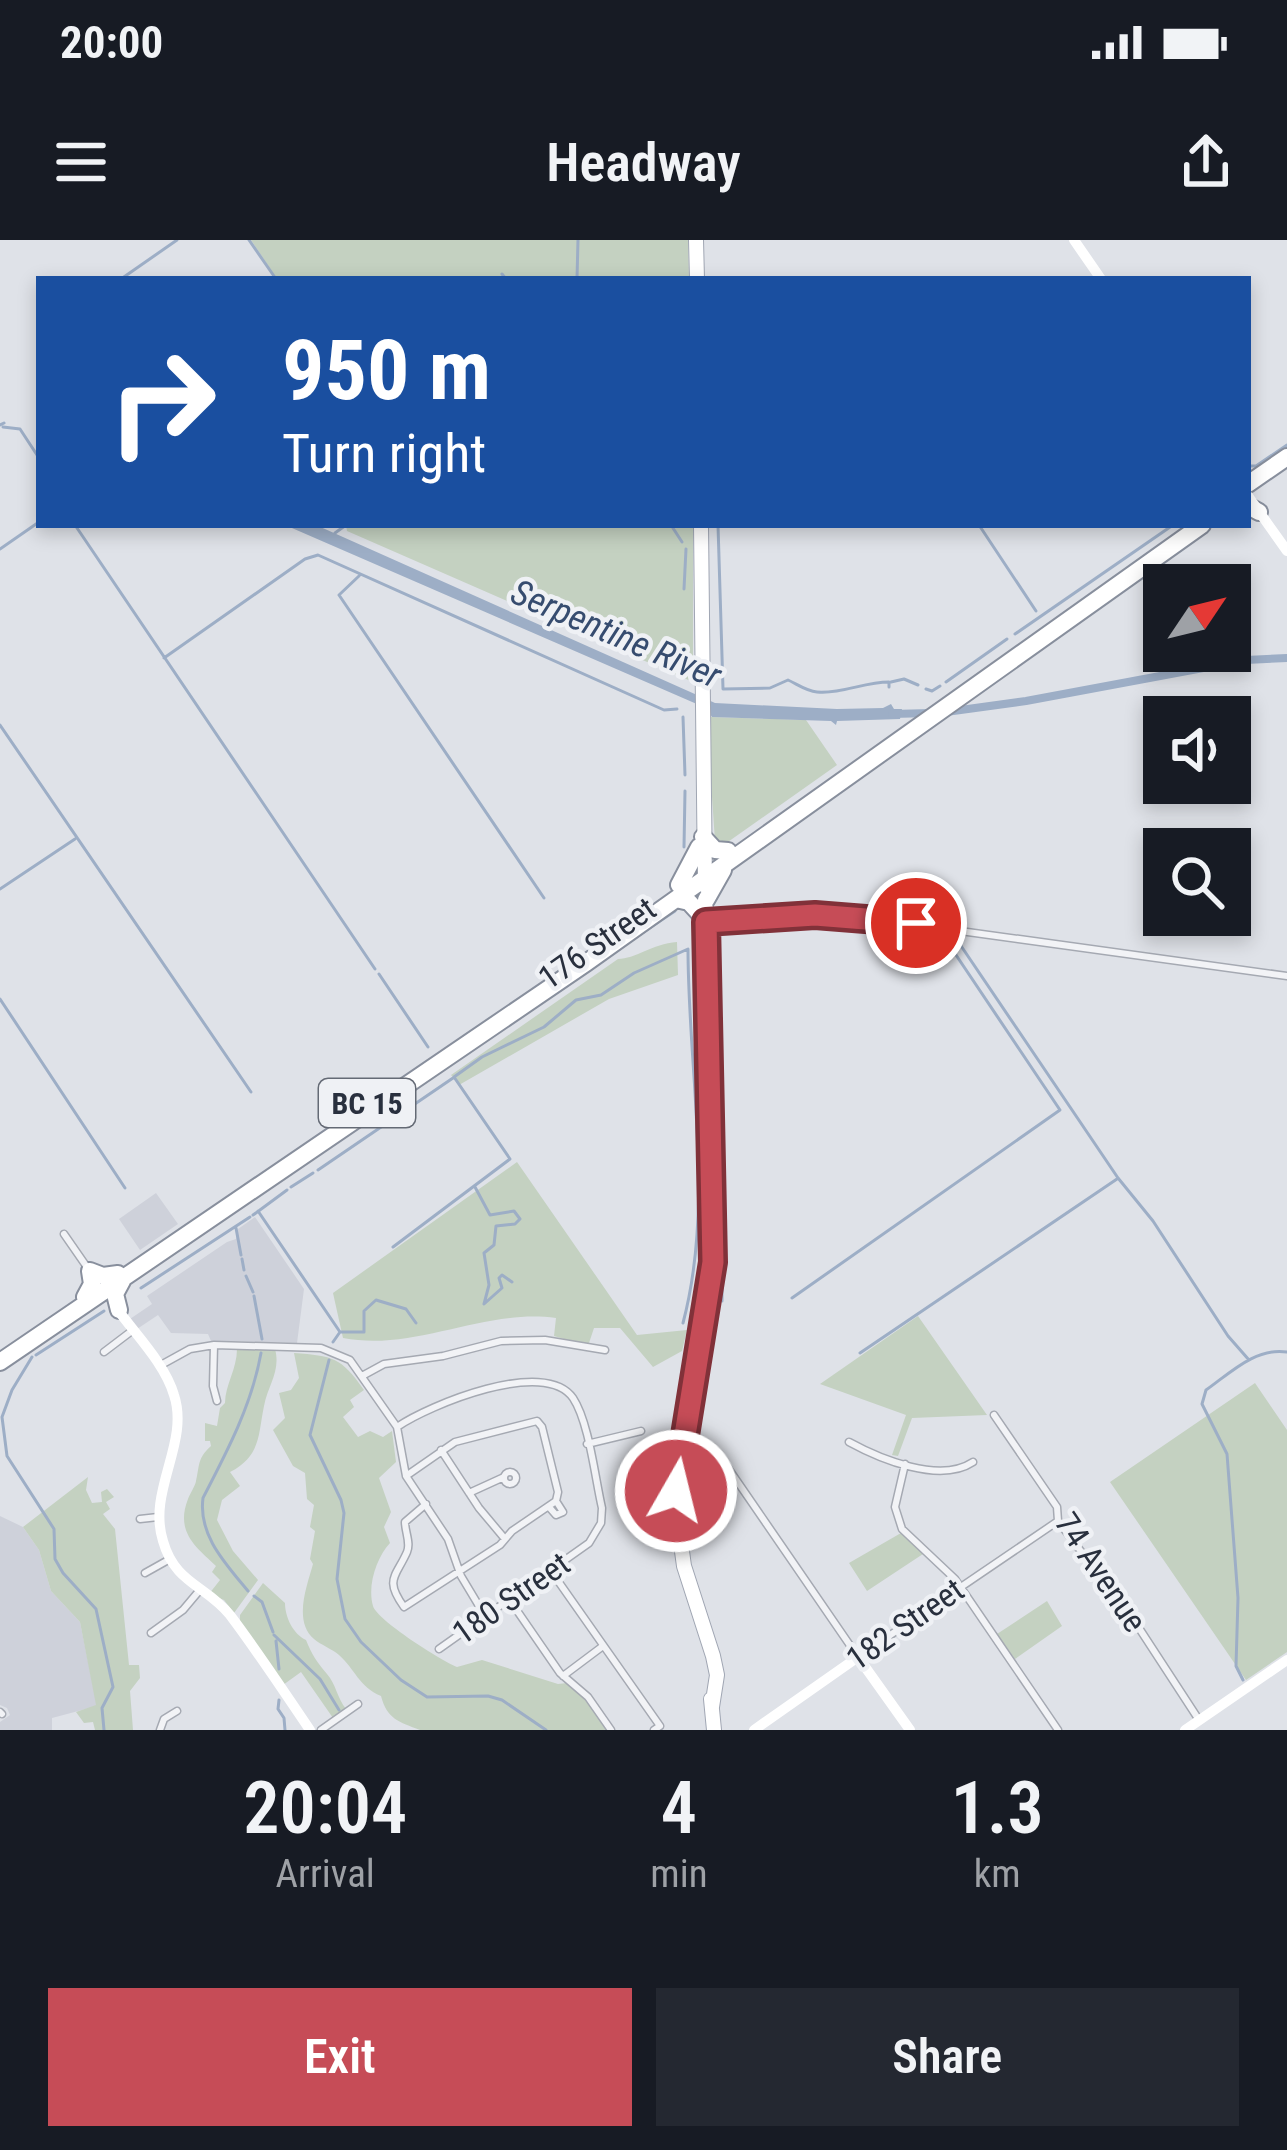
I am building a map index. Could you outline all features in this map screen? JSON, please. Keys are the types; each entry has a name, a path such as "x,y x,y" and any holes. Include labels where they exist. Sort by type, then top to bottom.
{"highway":[{"path":"1251,484 1287,461"},
{"path":"1251,484 1287,461"},
{"name":"176 Street","path":"0,1358 87,1300 99,1283 120,1277 678,892 703,889 728,856 1185,528"},
{"name":"176 Street","path":"947,700 1198,528"},
{"path":"701,842 728,856 689,902 678,892 701,842"},
{"path":"118,1310 115,1294 120,1277"},
{"path":"87,1300 118,1310"}],"main road":[{"path":"696,240 697,276"},
{"path":"676,1450 684,1433 713,1262 701,842 701,528"},
{"path":"703,889 705,985"},
{"path":"713,1262 703,1288 667,1503 680,1580 706,1660 714,1730"}],"street":[{"path":"1075,240 1099,276"},
{"path":"1251,484 1254,509 1287,551"},
{"path":"703,889 802,915 873,918 1287,976"},
{"path":"64,1234 173,1391 178,1418 158,1516 170,1559 199,1591 228,1613 310,1730"},
{"path":"104,1352 133,1330"},
{"path":"362,1376 384,1364 502,1341 556,1341 604,1350"},
{"path":"158,1366 190,1349 214,1345 321,1348 343,1355 397,1427 406,1476 448,1539 485,1616"},
{"path":"214,1345 217,1401"},
{"path":"397,1427 448,1400 503,1386 556,1384 576,1402 587,1444 641,1431"},
{"name":"74 Avenue","path":"994,1415 1057,1507 1058,1521 1139,1628 1203,1725"},
{"path":"406,1476 463,1440 539,1421 557,1492 552,1504 404,1607 394,1592 393,1576 409,1546 405,1522 426,1504"},
{"path":"684,1433 688,1448 701,1454"},
{"path":"849,1442 905,1464 944,1470 973,1462"},
{"name":"180 Street","path":"439,1648 596,1535 603,1516 587,1444"},
{"path":"441,1450 505,1539"},
{"path":"676,1450 716,1458 726,1465 910,1730"},
{"path":"688,1478 716,1458"},
{"path":"905,1464 896,1499 900,1525 959,1586 1058,1730"},
{"path":"469,1493 504,1477"},
{"path":"140,1519 158,1516"},
{"name":"182 Street","path":"754,1730 1058,1521"},
{"path":"145,1574 170,1559"},
{"path":"551,1570 657,1728"},
{"path":"151,1633 183,1610 199,1591"},
{"path":"509,1599 563,1676 588,1697 611,1730"},
{"path":"563,1676 604,1645"},
{"path":"1185,1730 1203,1725 1287,1660"},
{"path":"321,1730 358,1704"},
{"path":"160,1730 162,1722 177,1711"}],"shaded area":[{"path":"156,1193 178,1224 140,1250 119,1219"},
{"path":"255,1217 304,1289 297,1343 211,1341 208,1334 171,1333 158,1315 137,1329 130,1319 152,1304 147,1296 236,1239 238,1229"},
{"path":"0,1516 23,1527 39,1550 51,1591 80,1622 97,1706 52,1718 52,1730 0,1730 0,1722 10,1715 0,1705"}],"green space":[{"path":"251,240 688,240 689,276 275,276"},
{"path":"693,528 693,682 347,531"},
{"path":"706,708 711,717 806,720 837,765 725,844 715,841"},
{"path":"677,942 678,975 609,999 459,1085 451,1075 618,959"},
{"path":"517,1162 637,1335 687,1330 682,1351 653,1367 620,1328 594,1328 588,1346 554,1336 556,1318 502,1319 397,1339 343,1338 333,1293"},
{"path":"918,1316 987,1415 912,1418 898,1456 892,1455 906,1415 820,1384"},
{"path":"237,1349 275,1349 276,1364 256,1444 248,1459 230,1472 240,1486 222,1500 217,1520 233,1551 258,1580 234,1613 224,1600 209,1594 220,1580 212,1572 216,1566 190,1538 184,1521 200,1462 211,1446 205,1441 205,1423 217,1426"},
{"path":"294,1353 335,1360 356,1379 364,1390 350,1400 354,1407 343,1417 358,1437 370,1431 383,1437 392,1431 396,1462 379,1478 391,1512 384,1527 390,1543 372,1581 371,1598 377,1612 457,1667 482,1660 567,1683 588,1701 607,1730 420,1730 390,1715 381,1696 308,1632 303,1603 313,1564 315,1531 310,1527 314,1505 307,1499 305,1473 293,1466 273,1430 285,1418 279,1393 291,1390 299,1378"},
{"path":"1255,1383 1287,1430 1287,1652 1246,1680 1110,1482"},
{"path":"88,1477 86,1490 92,1503 102,1502 101,1492 107,1489 114,1497 106,1502 110,1509 103,1514 115,1529 129,1665 139,1665 140,1678 130,1691 133,1730 95,1730 93,1722 84,1723 76,1712 96,1705 80,1622 51,1591 39,1550 23,1527"},
{"path":"901,1533 923,1554 867,1591 849,1563"},
{"path":"263,1583 285,1603 291,1624 306,1640 346,1709 333,1718 301,1672 283,1685 240,1621"},
{"path":"1047,1601 1062,1626 1015,1659 997,1634"}],"water":[{"path":"292,528 323,528 715,703 837,709 891,704 902,709 900,719 837,721 836,725 831,721 712,717 706,708"}],"waterway":[{"path":"125,276 177,240"},
{"path":"249,240 274,276"},
{"path":"577,276 578,240"},
{"path":"0,425 4,423"},
{"path":"3,427 20,429 36,453"},
{"path":"1251,466 1287,445"},
{"path":"0,549 36,524"},
{"path":"77,528 375,969"},
{"path":"335,533 342,528"},
{"path":"673,528 682,542"},
{"path":"718,528 723,689 770,688 788,680 817,692 889,682 889,687"},
{"path":"981,528 1036,611"},
{"path":"1015,634 1169,528"},
{"path":"684,589 686,549"},
{"path":"164,658 305,559 318,555 664,710 677,709"},
{"path":"359,576 339,595 544,898"},
{"path":"946,682 1007,639"},
{"name":"Serpentine River","path":"946,712 1246,660 1287,658"},
{"path":"891,682 904,679 918,685"},
{"path":"926,689 940,686"},
{"name":"Serpentine River","path":"892,714 931,713"},
{"path":"683,717 685,775"},
{"path":"0,725 251,1092"},
{"path":"684,847 685,791"},
{"path":"0,889 75,839"},
{"path":"636,937 675,911"},
{"path":"722,1145 716,931 836,924 955,937 1118,1178 1249,1360"},
{"path":"792,1298 1060,1110 952,949 933,937"},
{"path":"393,1247 510,1159 454,1077 482,1057 544,1027 576,1000 601,995 634,973 688,949 699,1184 692,1277 683,1323"},
{"path":"379,974 428,1047"},
{"path":"0,999 125,1188"},
{"path":"318,1170 453,1078"},
{"path":"722,1152 722,1301"},
{"path":"291,1187 313,1173"},
{"path":"860,1353 1117,1179"},
{"path":"475,1187 490,1215 514,1211 520,1219 496,1226 494,1245 484,1253 489,1285 484,1304 502,1288 502,1275 512,1282"},
{"path":"253,1215 287,1190"},
{"path":"258,1211 340,1332 333,1342"},
{"path":"141,1288 250,1217"},
{"path":"236,1228 241,1255"},
{"path":"242,1259 244,1270"},
{"path":"246,1276 253,1292"},
{"path":"254,1296 262,1339"},
{"path":"340,1332 364,1332 364,1311 376,1300 406,1309 416,1323"},
{"path":"36,1355 104,1311"},
{"path":"1243,1680 1236,1666 1238,1598 1227,1454 1202,1404 1206,1390 1244,1363 1265,1353 1287,1352"},
{"path":"248,1591 209,1536 203,1498 245,1409 261,1353"},
{"path":"32,1357 2,1417 7,1456 54,1529 55,1559 63,1573 96,1609 113,1687 102,1708 104,1730"},
{"path":"329,1360 310,1435 344,1513 337,1579 345,1619 361,1642 427,1697 488,1696 502,1700 546,1730"},
{"path":"254,1596 262,1602 273,1632"},
{"path":"274,1635 320,1679 339,1710"},
{"path":"276,1641 279,1669"},
{"path":"279,1700 285,1730"}],"route":[{"path":"676,1491 713,1262 706,922 815,915 916,923"}]}
